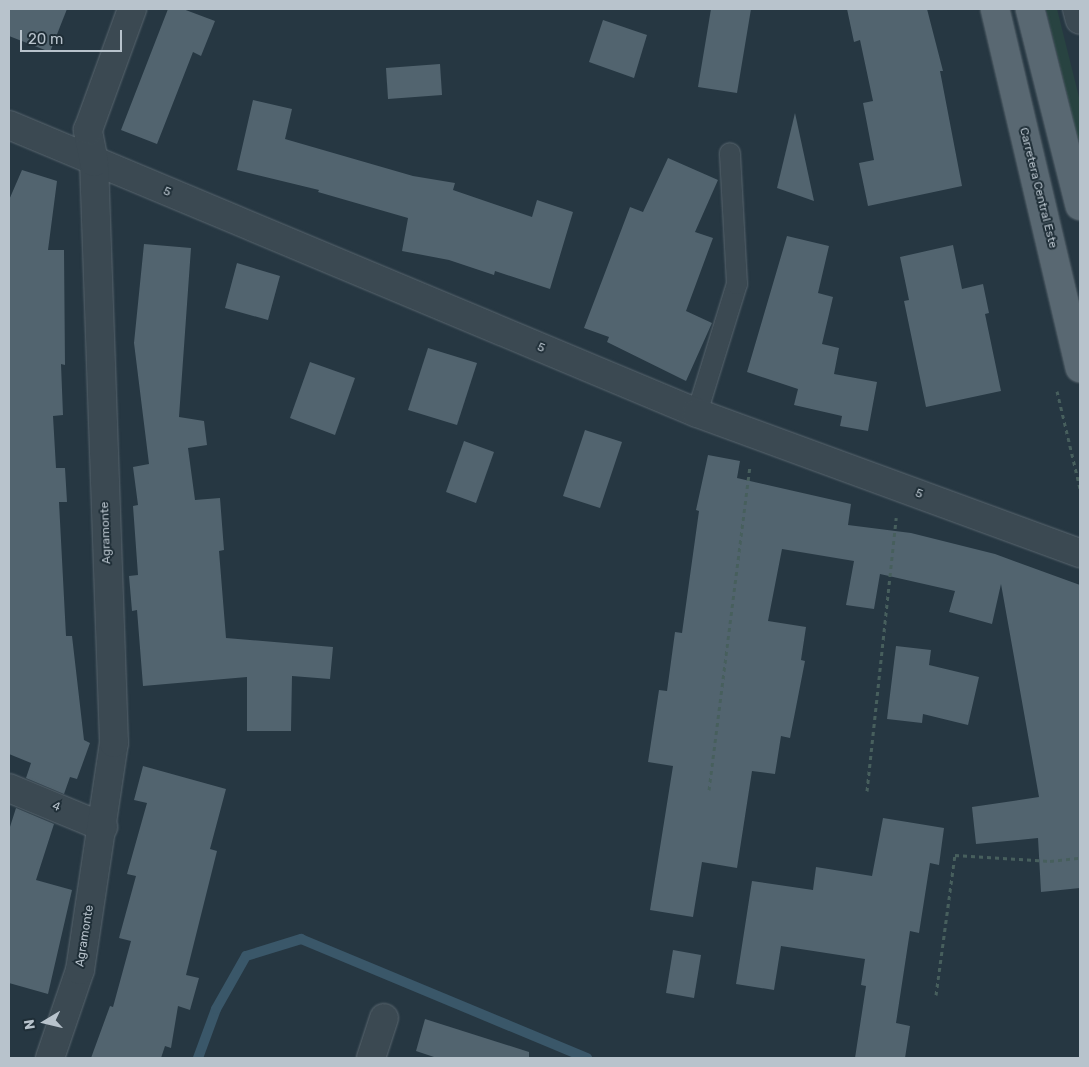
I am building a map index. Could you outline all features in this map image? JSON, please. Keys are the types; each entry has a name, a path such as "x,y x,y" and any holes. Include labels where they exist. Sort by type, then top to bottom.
{"main road":[{"name":"Carretera Central Este","path":"995,9 1080,368"},
{"path":"1030,9 1080,206"}],"street":[{"name":"Agramonte","path":"50,1058 80,970 103,827 114,743 94,162 88,130 132,9"},
{"path":"1077,9 1080,20"},
{"name":"5","path":"9,125 697,413 1080,553"},
{"name":"4","path":"9,788 103,827"},
{"path":"371,1058 384,1018"}],"lane":[{"path":"697,413 737,284 730,153"}],"path":[{"path":"709,790 754,434"},
{"path":"867,791 900,488"},
{"path":"936,995 954,855 1050,861 1080,858"}],"green space":[{"path":"1046,9 1057,9 1080,101 1080,146"}],"building":[{"path":"9,9 67,9 50,52 9,36"},
{"path":"168,9 183,9 215,21 201,56 193,52 157,144 121,130"},
{"path":"711,9 751,9 737,93 698,87"},
{"path":"847,9 927,9 943,71 940,71 962,186 868,206 859,163 874,160 863,103 873,101 860,40 854,42"},
{"path":"603,20 647,35 634,78 589,62"},
{"path":"440,64 442,95 388,99 386,68"},
{"path":"253,100 292,109 285,139 413,176 455,183 453,190 532,217 537,200 573,212 550,289 495,271 494,275 449,260 402,251 408,218 318,192 319,190 237,170"},
{"path":"795,113 814,201 777,188"},
{"path":"668,158 718,180 695,232 713,238 686,311 712,323 686,381 607,342 609,337 584,328 630,207 643,212"},
{"path":"22,170 57,181 48,250 64,250 65,365 61,364 63,415 53,416 56,468 65,468 67,502 59,502 66,636 72,636 84,740 90,743 77,779 70,777 64,794 26,778 31,763 9,754 9,200"},
{"path":"787,236 829,246 818,293 833,297 822,344 839,348 834,374 877,382 868,431 840,426 842,416 794,405 798,389 747,372"},
{"path":"144,244 191,248 179,417 204,421 207,445 188,448 195,500 220,498 224,550 219,551 226,638 333,647 330,679 292,676 291,731 247,731 247,677 143,686 137,610 132,611 129,576 138,575 133,506 138,505 133,467 149,464 134,343"},
{"path":"953,245 962,289 983,284 989,313 985,314 1001,391 926,407 904,301 909,300 900,257"},
{"path":"237,263 280,276 268,320 225,308"},
{"path":"428,348 477,363 457,425 408,410"},
{"path":"310,362 355,378 335,435 290,418"},
{"path":"585,430 622,442 600,508 563,496"},
{"path":"464,441 494,452 476,503 446,492"},
{"path":"708,455 740,461 737,478 851,504 848,525 911,533 995,554 1080,585 1080,888 1041,892 1038,838 976,844 972,807 1039,797 1001,584 992,624 949,612 955,591 880,574 874,609 846,605 854,561 782,549 768,621 806,627 801,660 805,661 790,738 781,736 775,774 752,771 737,868 702,862 693,917 650,910 673,766 648,762 659,690 667,691 675,632 682,633 699,511 696,510"},
{"path":"896,646 931,650 929,665 979,677 968,725 923,714 922,723 887,719"},
{"path":"143,766 226,789 210,849 217,851 186,975 199,978 190,1010 178,1006 171,1048 165,1046 161,1058 91,1058 110,1006 113,1007 131,941 119,938 136,876 127,874 147,803 134,800"},
{"path":"16,808 54,824 36,880 72,890 48,994 9,983 9,830"},
{"path":"883,818 944,828 939,865 930,863 919,933 910,931 896,1023 910,1026 905,1058 855,1058 866,986 861,985 865,959 781,946 774,990 736,984 752,881 813,890 816,867 872,876"},
{"path":"673,950 701,955 694,998 666,993"},
{"path":"425,1019 529,1052 529,1058 437,1058 416,1051"}],"waterway":[{"path":"198,1058 216,1009 246,956 301,939 587,1058"}]}
